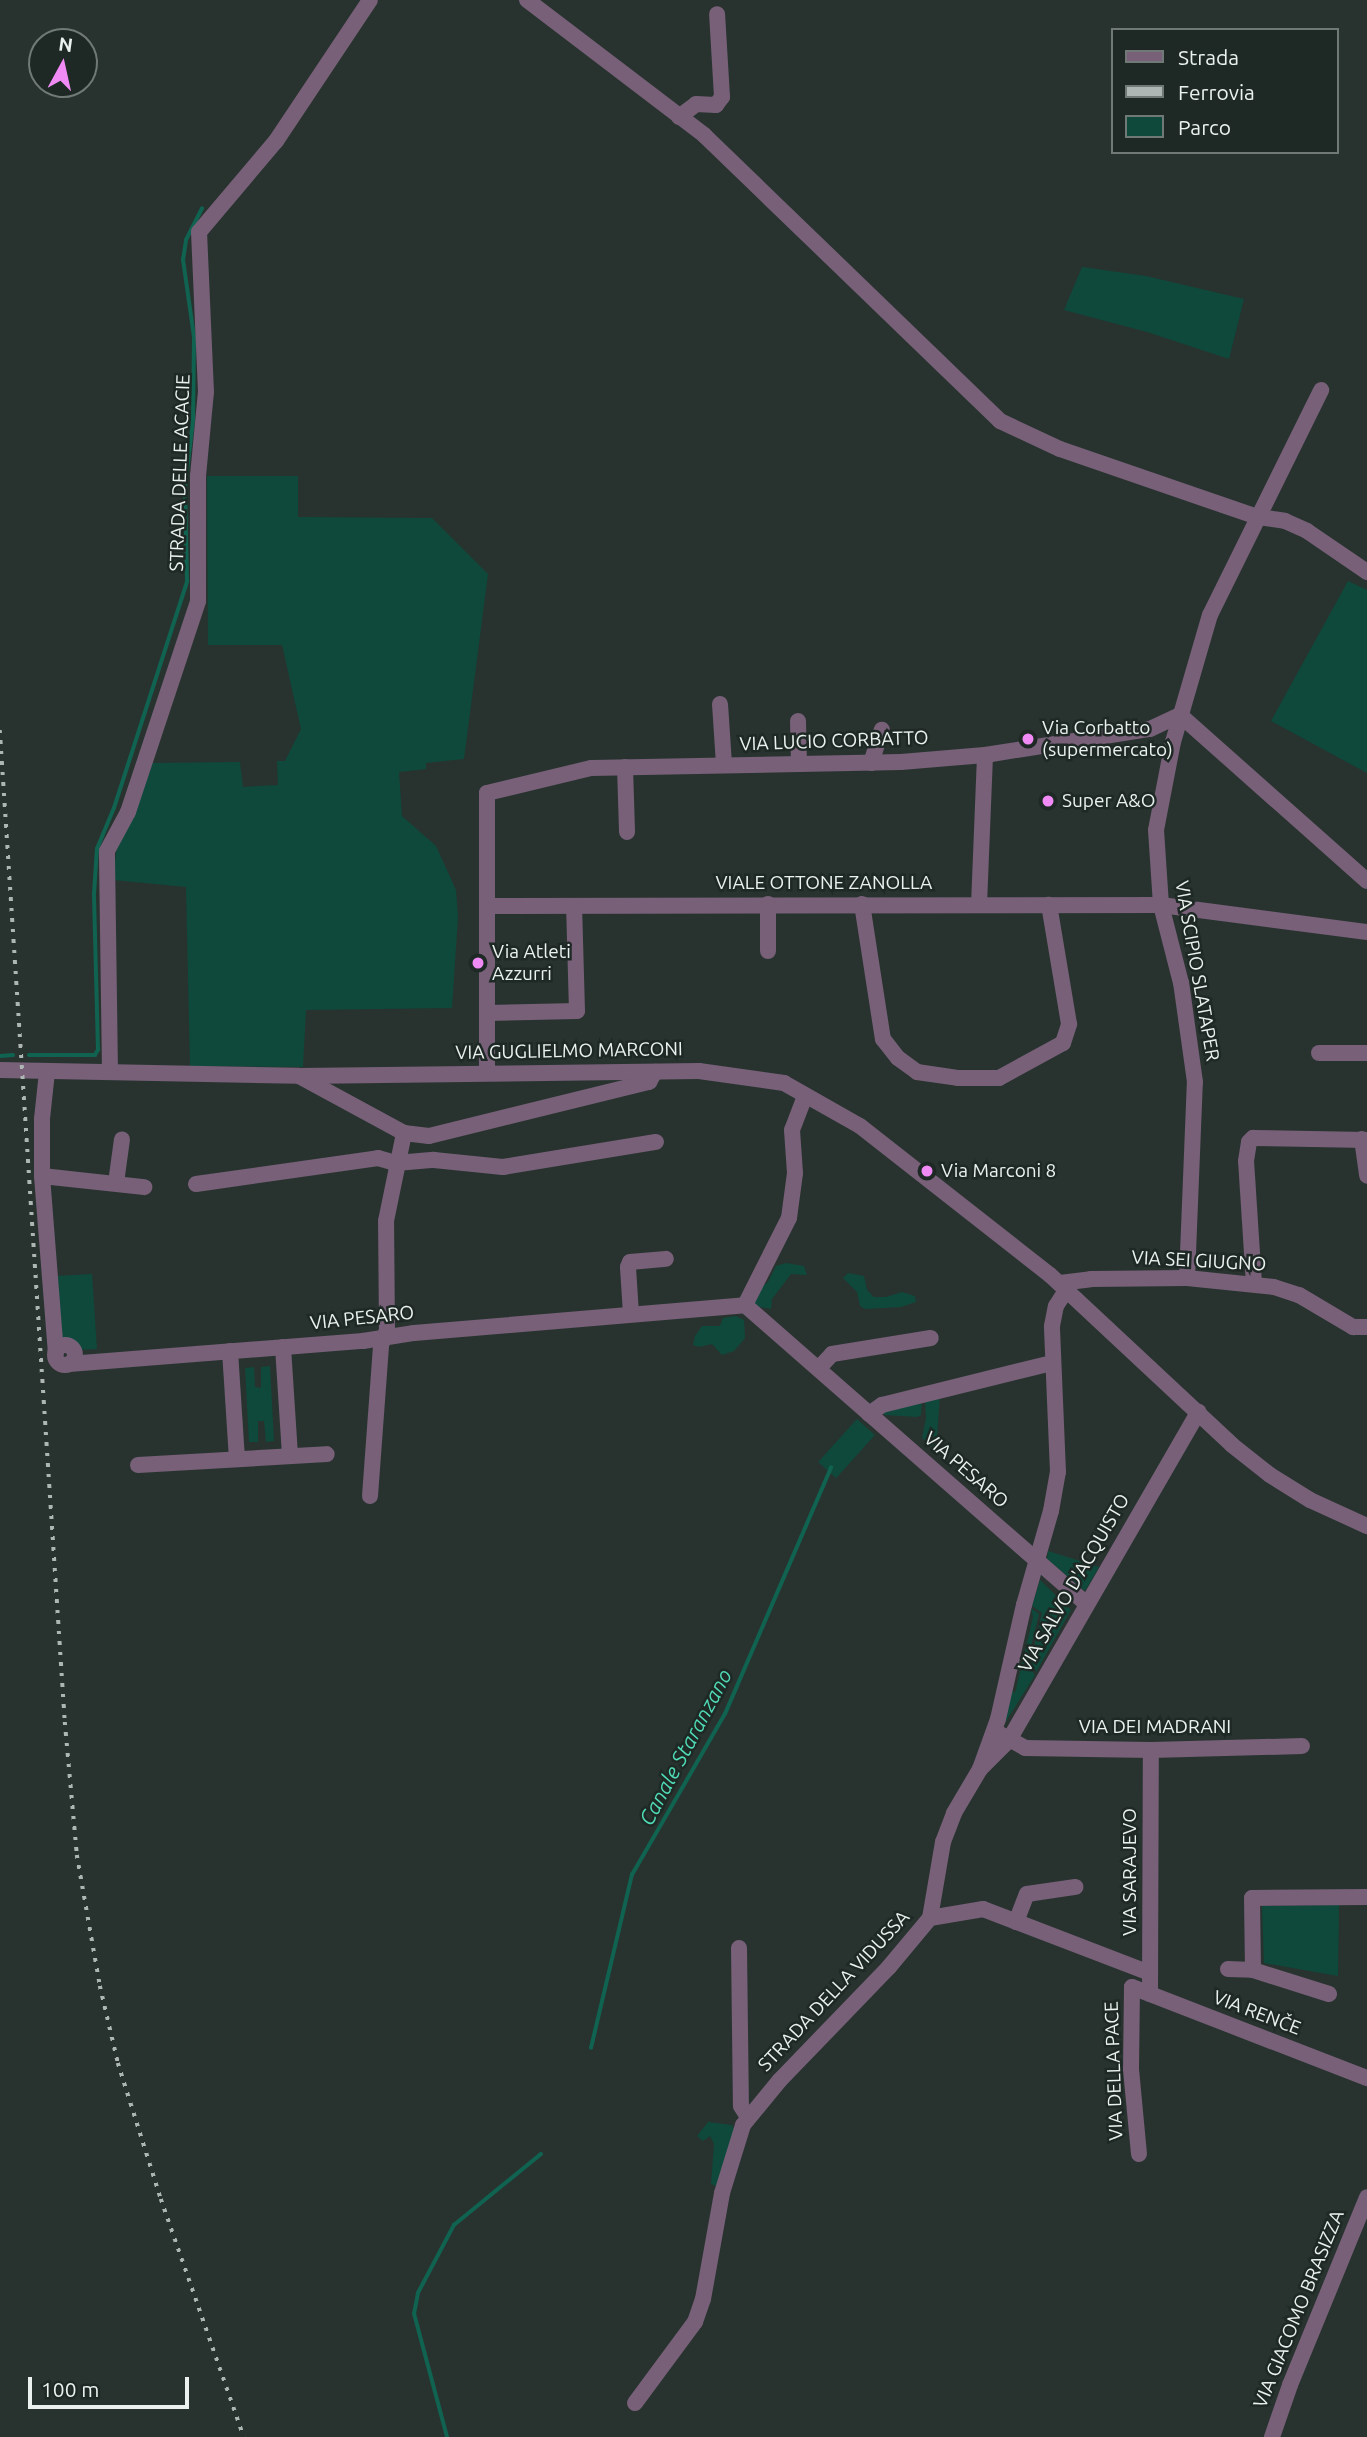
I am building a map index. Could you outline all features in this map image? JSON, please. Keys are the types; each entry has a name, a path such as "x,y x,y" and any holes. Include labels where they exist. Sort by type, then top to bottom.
{"street":[{"name":"STRADA DELLE ACACIE","path":"110,1072 107,851 128,812 198,601 198,476 206,392 199,232 276,141 370,0"},
{"path":"527,0 704,135 1000,421 1060,449 1258,517 1285,521 1307,531 1367,572"},
{"path":"679,117 696,104 716,105 722,97 717,14"},
{"name":"VIA SCIPIO SLATAPER","path":"1187,1278 1195,1082 1181,983 1161,905 1156,830 1180,715 1210,615 1321,390"},
{"path":"720,704 724,765"},
{"path":"1180,715 1367,881"},
{"name":"VIA LUCIO CORBATTO","path":"487,906 487,793 591,768 871,763 985,755 1150,729 1180,715"},
{"path":"798,721 799,764"},
{"path":"1150,729 1173,743"},
{"path":"871,763 882,730"},
{"path":"979,905 985,755"},
{"path":"625,767 627,832"},
{"path":"768,904 768,951"},
{"path":"862,904 883,1039 898,1058 917,1072 958,1078 999,1077 1032,1063 1063,1043 1069,1024 1049,905"},
{"name":"VIALE OTTONE ZANOLLA","path":"487,906 1161,905 1367,932"},
{"path":"487,906 487,1073"},
{"path":"487,1013 577,1011 574,906"},
{"path":"1319,1053 1367,1053"},
{"name":"VIA GUGLIELMO MARCONI","path":"1,1071 299,1076 699,1071 784,1083 860,1126 1063,1286 1270,1475 1310,1500 1367,1526"},
{"path":"47,1072 42,1119 42,1176 144,1187"},
{"path":"299,1076 404,1133 429,1136 649,1082 655,1072"},
{"path":"745,1306 789,1219 795,1173 792,1130 806,1096"},
{"path":"370,1496 388,1295 386,1221 404,1133"},
{"path":"1254,1284 1247,1161 1249,1142 1253,1138 1364,1140 1367,1176"},
{"path":"116,1183 122,1139"},
{"path":"196,1184 378,1158 396,1163 434,1160 503,1167 656,1142"},
{"name":"VIA PESARO","path":"42,1176 58,1361 72,1359 96,1362 363,1341 385,1336 745,1306 1086,1604"},
{"path":"631,1314 630,1262 666,1259"},
{"name":"VIA SEI GIUGNO","path":"1063,1286 1091,1279 1187,1278 1254,1284 1299,1295 1353,1327 1367,1327"},
{"name":"STRADA DELLA VIDUSSA","path":"635,2403 695,2322 709,2271 722,2193 737,2140 748,2118 881,1976 930,1918 948,1827 981,1769 993,1730 1027,1593 1038,1562 1058,1472 1052,1363 1053,1318 1063,1286"},
{"path":"819,1368 832,1354 932,1338"},
{"path":"283,1347 290,1455"},
{"path":"230,1351 237,1458"},
{"path":"869,1413 882,1405 1052,1363"},
{"name":"VIA SALVO D'ACQUISTO","path":"981,1769 998,1755 1009,1740 1198,1412"},
{"path":"138,1465 327,1454"},
{"path":"993,1730 1009,1740"},
{"name":"VIA DEI MADRANI","path":"1009,1740 1025,1748 1151,1751 1302,1746"},
{"name":"VIA SARAJEVO","path":"1150,1994 1151,1751"},
{"path":"1016,1922 1027,1894 1075,1887"},
{"path":"1254,1970 1252,1898 1367,1897"},
{"path":"930,1918 983,1909 1150,1973"},
{"name":"STRADA DELLA VIDUSSA","path":"739,1948 741,2106 748,2118"},
{"path":"1228,1969 1254,1970 1329,1994"},
{"name":"VIA RENČE","path":"1132,1987 1367,2078"},
{"name":"VIA DELLA PACE","path":"1132,1987 1131,2069 1139,2154"},
{"name":"VIA GIACOMO BRASIZZA","path":"1272,2437 1294,2373 1367,2197"}],"green space":[{"path":"1082,267 1146,276 1244,299 1229,359 1147,332 1064,310"},
{"path":"207,476 298,476 298,517 432,518 488,574 464,759 426,763 426,769 399,772 402,816 436,846 456,890 458,917 452,1008 306,1010 303,1067 190,1066 186,887 113,880 117,845 150,763 240,762 243,787 278,785 277,761 285,761 301,729 282,645 208,645"},
{"path":"1348,581 1367,590 1367,773 1271,721"},
{"path":"786,1263 804,1266 807,1275 791,1274 772,1299 771,1309 755,1306 753,1301 761,1287 768,1282 776,1266"},
{"path":"848,1273 864,1276 867,1290 874,1297 886,1297 902,1292 915,1296 916,1302 901,1307 865,1309 860,1306 857,1292 843,1278"},
{"path":"92,1274 97,1349 78,1350 70,1342 59,1342 55,1276"},
{"path":"736,1316 744,1320 745,1338 734,1351 722,1355 712,1344 699,1347 693,1345 702,1326 720,1326 723,1318"},
{"path":"270,1366 274,1441 266,1442 264,1421 258,1421 258,1442 249,1442 245,1368 254,1367 255,1387 261,1388 261,1367"},
{"path":"940,1395 936,1450 922,1438 926,1418 925,1399"},
{"path":"922,1400 921,1415 917,1417 884,1415 884,1411"},
{"path":"857,1419 875,1435 836,1478 818,1462"},
{"path":"1048,1551 1099,1567 1085,1591 1047,1559"},
{"path":"1040,1580 1071,1610 1036,1672 1030,1663 1042,1613 1032,1606"},
{"path":"1031,1608 1039,1614 1027,1663 1035,1675 1005,1723 1003,1721 1011,1689 1015,1693 1033,1617"},
{"path":"1339,1905 1338,1976 1264,1963 1262,1906"},
{"path":"708,2122 732,2125 736,2133 716,2186 711,2184 714,2144 710,2136 703,2141 697,2136"}],"waterway":[{"path":"29,1055 95,1055 98,1050 94,894 97,849 114,808 187,582 185,487 193,421 194,337 183,260 186,240 202,209"},
{"path":"0,1056 13,1055"},
{"name":"Canale Staranzano","path":"591,2048 632,1875 725,1714 831,1468"},
{"name":"Canale Staranzano","path":"447,2437 414,2314 418,2293 454,2225 541,2154"}],"railway":[{"path":"0,730 65,1722 77,1855 100,1986 118,2063 161,2199 244,2437"}],"place":[{"name":"Via Corbatto (supermercato)","path":"1028,739"},
{"name":"Super A&O","path":"1048,801"},
{"name":"Via Atleti Azzurri","path":"478,963"},
{"name":"Via Marconi 8","path":"927,1171"}]}
